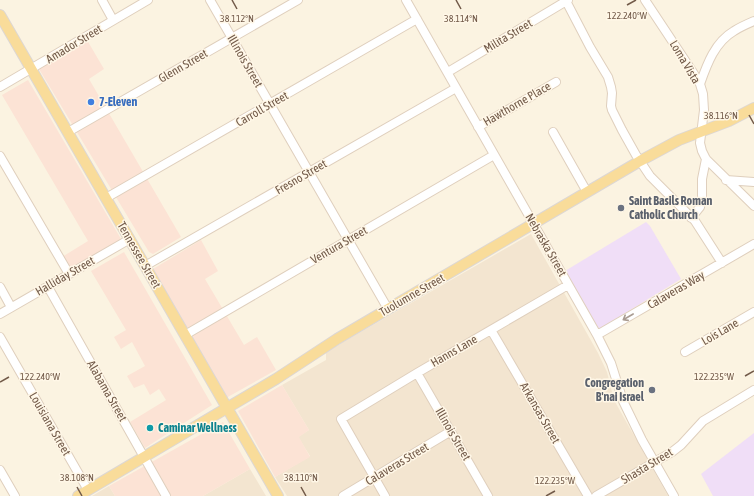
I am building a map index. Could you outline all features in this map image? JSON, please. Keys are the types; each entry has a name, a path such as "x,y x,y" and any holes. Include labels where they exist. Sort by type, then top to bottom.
{"main road":[{"name":"Tennessee Street","path":"0,15 278,496"},
{"name":"Tuolumne Street","path":"78,496 276,379 337,339 640,161 679,140 728,121 754,108"}],"street":[{"path":"102,0 113,20"},
{"name":"Amador Street","path":"0,87 148,0"},
{"name":"Illinois Street","path":"210,0 388,309"},
{"name":"Glenn Street","path":"68,132 298,0"},
{"name":"Nebraska Street","path":"406,0 597,335 611,363 623,401 642,440 674,496"},
{"name":"Loma Vista","path":"645,0 700,84 704,102 700,143 706,159"},
{"path":"567,1 590,47 608,76 612,93 612,110 640,161 650,176 695,221 722,263"},
{"name":"Milita Street","path":"448,72 567,1"},
{"name":"Carroll Street","path":"106,198 417,19"},
{"path":"700,84 714,51 721,42 733,31 754,21"},
{"name":"Hawthorne Place","path":"478,127 556,82"},
{"name":"Fresno Street","path":"145,266 456,88"},
{"path":"553,132 587,192"},
{"name":"Ventura Street","path":"185,334 494,155"},
{"path":"0,156 69,274"},
{"path":"691,218 700,207 702,197 702,179 706,159"},
{"path":"706,159 754,206"},
{"path":"726,180 754,182"},
{"name":"Halliday Street","path":"0,314 130,239"},
{"name":"Calaveras Way","path":"597,335 754,244"},
{"name":"Hanns Lane","path":"375,477 341,419 568,285"},
{"name":"Alabama Street","path":"48,286 166,496"},
{"path":"0,287 12,307"},
{"name":"Lois Lane","path":"685,352 754,312"},
{"name":"Arkansas Street","path":"491,330 588,496"},
{"name":"Louisiana Street","path":"0,337 88,490"},
{"name":"Illinois Street","path":"417,373 488,496"},
{"name":"Shasta Street","path":"596,496 672,452 681,445 703,421 754,390"},
{"name":"Calaveras Street","path":"343,496 451,431"},
{"path":"0,470 15,496"},
{"path":"375,477 386,496"}],"shaded area":[{"path":"87,40 104,69 89,79 181,237 153,254 149,252 39,69"},
{"path":"28,80 121,239 70,269 62,257 88,241 2,95"},
{"path":"646,222 650,226 681,279 599,329 565,271"},
{"path":"531,234 598,353 607,372 614,400 668,496 287,496 275,477 310,456 298,437 309,430 282,385 326,360 326,352"},
{"path":"201,240 218,271 205,279 244,345 257,337 276,370 226,398 153,269"},
{"path":"124,252 212,405 145,448 130,422 166,400 159,389 150,395 144,384 134,388 127,376 145,366 132,342 121,349 114,337 126,330 91,271"},
{"path":"282,385 309,430 299,437 310,457 275,477 238,411"},
{"path":"223,422 250,469 203,496 115,496 109,486"},
{"path":"754,433 754,496 713,496 701,474"},
{"path":"250,469 266,496 203,496"},
{"path":"109,486 115,496 92,496"}],"place":[{"name":"7-Eleven","path":"91,102"},
{"name":"Saint Basils Roman Catholic Church","path":"621,208"},
{"name":"Congregation B'nai Israel","path":"652,390"},
{"name":"Caminar Wellness","path":"150,428"}]}
